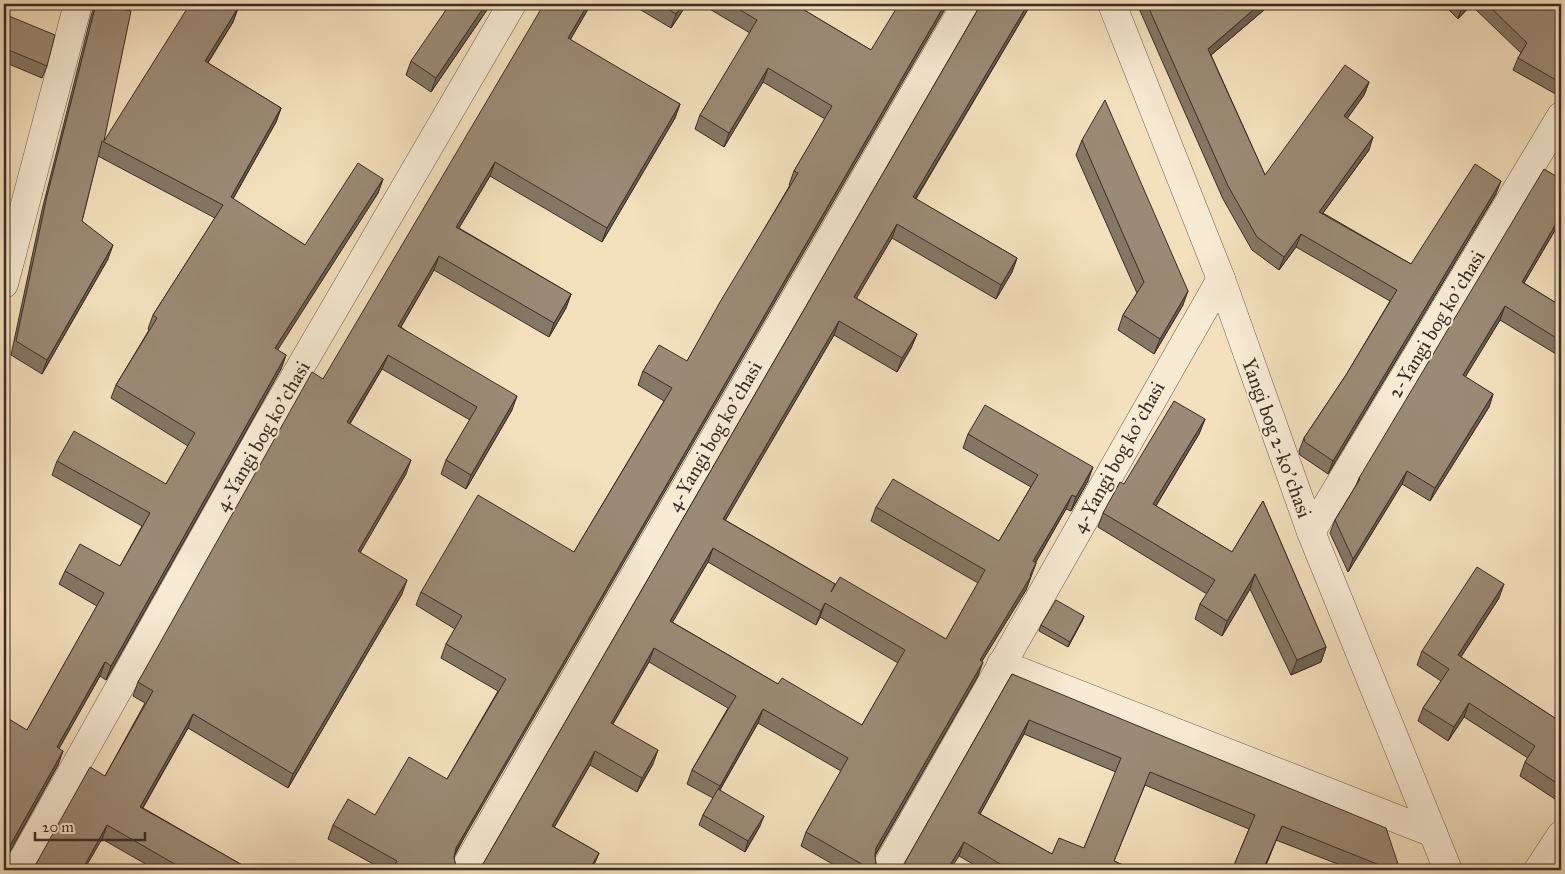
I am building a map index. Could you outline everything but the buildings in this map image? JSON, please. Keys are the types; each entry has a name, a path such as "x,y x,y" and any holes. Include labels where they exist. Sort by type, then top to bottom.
{"street":[{"path":"4,284 78,4"},
{"name":"4-Yangi bog koʼchasi","path":"16,870 269,421 512,4"},
{"name":"4-Yangi bog koʼchasi","path":"464,870 966,4"},
{"name":"Yangi bog 2-koʼchasi","path":"1112,4 1221,279 1311,532 1448,870"},
{"name":"2-Yangi bog koʼchasi","path":"1311,532 1561,116"},
{"name":"4-Yangi bog koʼchasi","path":"885,870 1221,279"},
{"path":"1001,664 1433,833"},
{"path":"1538,870 1561,835"}]}
